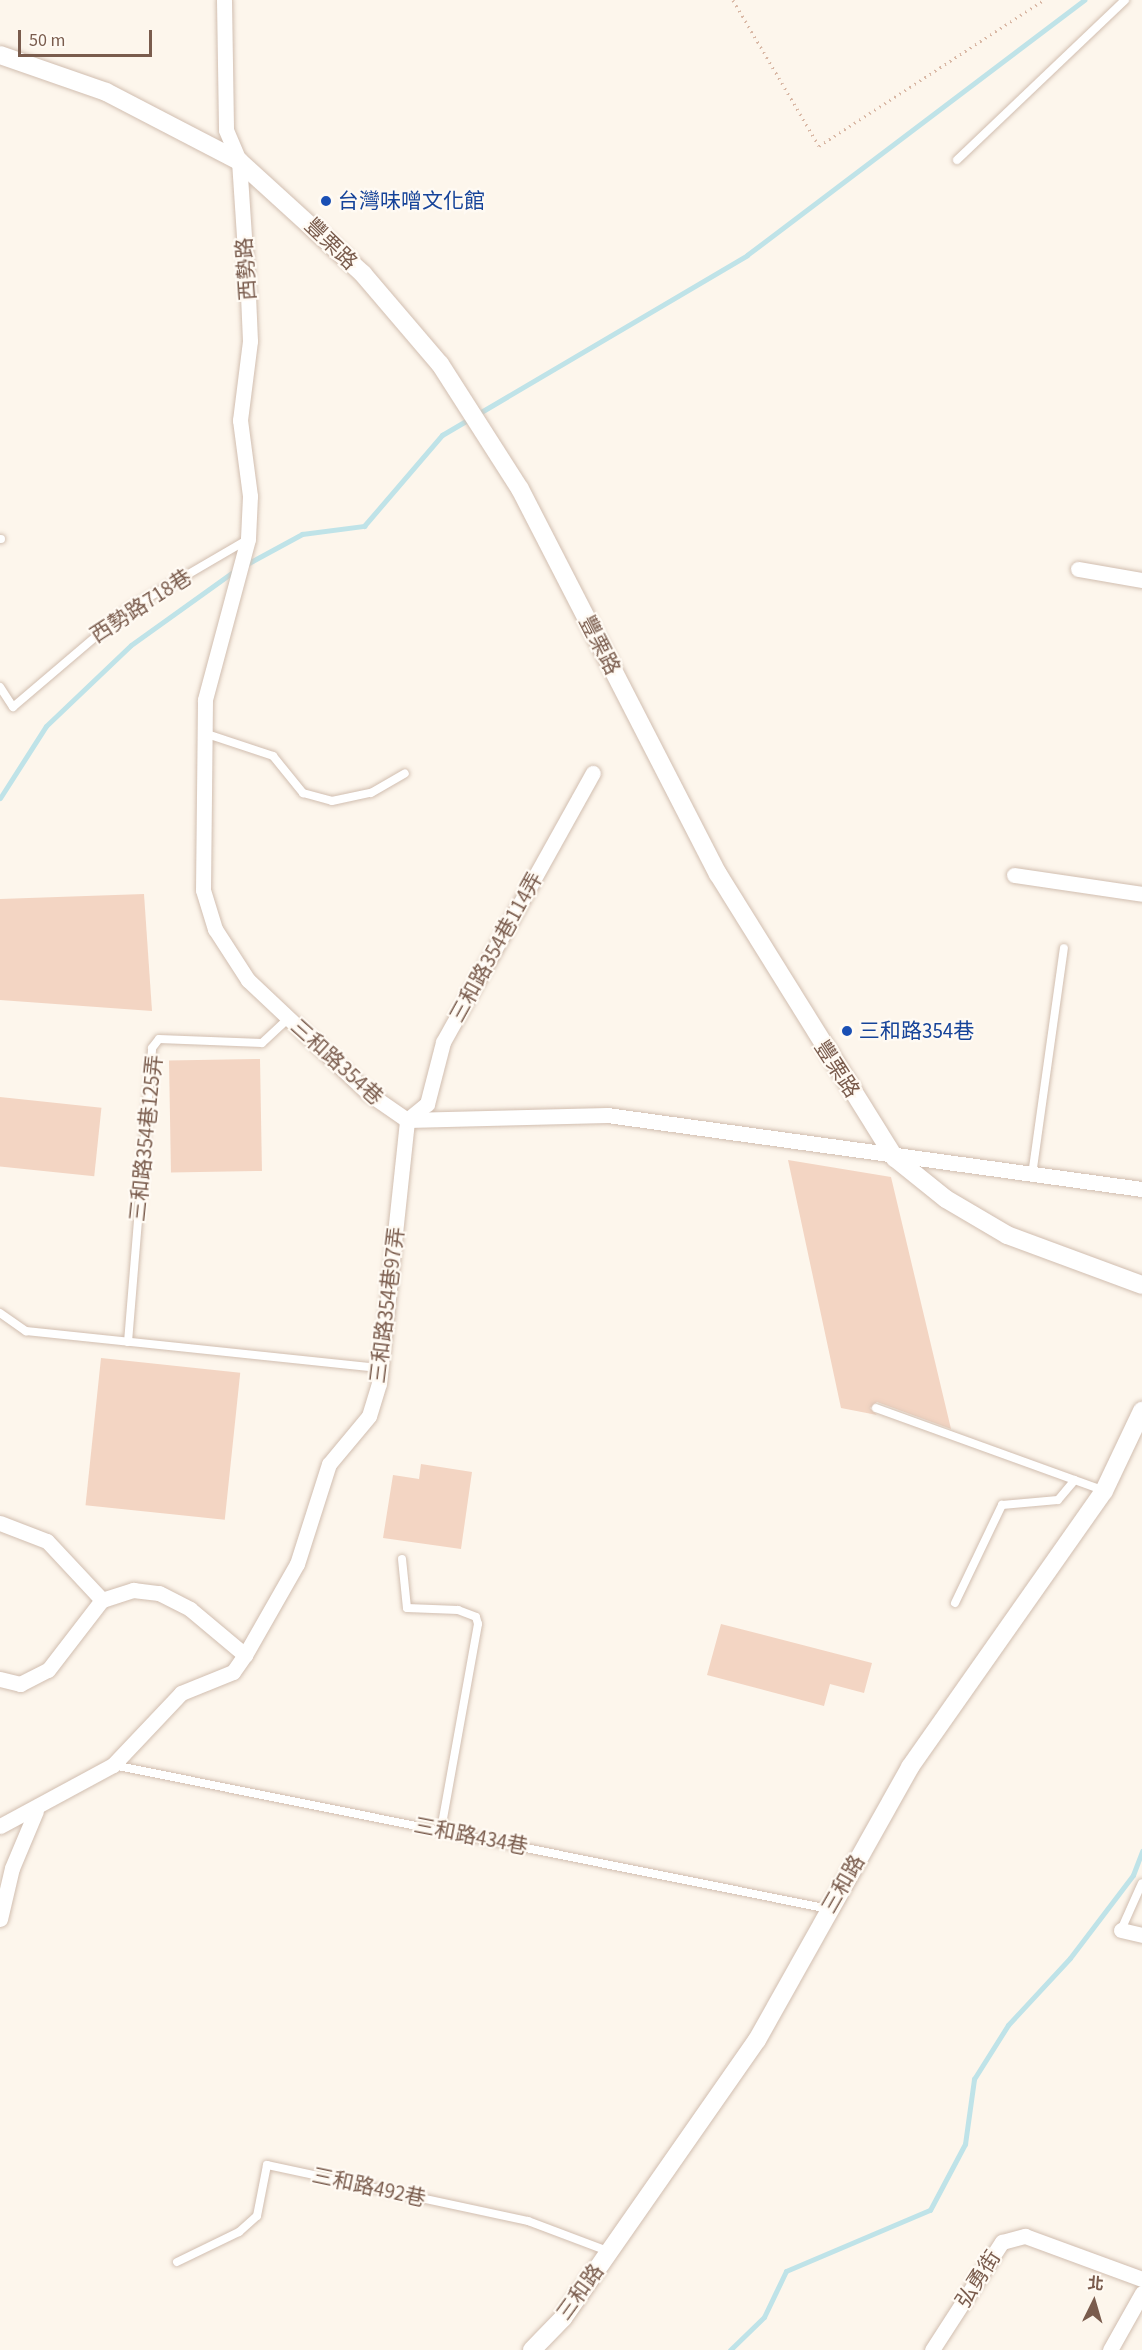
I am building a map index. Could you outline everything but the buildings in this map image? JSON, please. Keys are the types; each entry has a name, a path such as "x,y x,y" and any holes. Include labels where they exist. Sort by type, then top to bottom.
{"street":[{"name":"西勢路","path":"224,0 226,130 239,161 250,341 240,420 250,496 248,539"},
{"name":"豐栗路","path":"0,55 106,92 239,161 363,274 440,364 520,489 718,874 895,1158 946,1199 1007,1235 1142,1285"},
{"name":"三和路354巷","path":"248,539 205,700 203,890 215,929 248,980 368,1094 407,1120"},
{"path":"1078,569 1142,580"},
{"name":"三和路354巷114弄","path":"407,1120 427,1104 443,1042 593,773"},
{"path":"1014,875 1142,894"},
{"path":"407,1120 607,1115 725,1128 895,1158 1142,1189"},
{"name":"三和路354巷97弄","path":"0,1826 36,1811 113,1765 181,1693 233,1672 245,1655 297,1564 329,1464 369,1416 381,1368 407,1120"},
{"name":"三和路","path":"532,2350 563,2318 757,2040 910,1767 981,1672 1083,1514 1104,1491 1142,1411"},
{"path":"0,1523 47,1540 102,1600"},
{"path":"0,1679 20,1684 48,1670 102,1600 133,1590 159,1593 190,1609 245,1655"},
{"path":"0,1918 12,1868 36,1811"},
{"path":"1121,1930 1142,1935"},
{"name":"弘勇街","path":"933,2350 1002,2242 1025,2236 1142,2279"},
{"path":"1110,2350 1142,2293"}],"lane":[{"path":"957,160 1125,0"},
{"name":"西勢路718巷","path":"0,687 13,707 127,610 248,539"},
{"path":"204,733 273,756 303,793 332,801 371,793 405,773"},
{"path":"1032,1176 1064,948"},
{"name":"三和路354巷125弄","path":"128,1342 152,1048 159,1039 262,1043 289,1018"},
{"path":"0,1313 26,1331 381,1368"},
{"path":"876,1408 1104,1491"},
{"path":"955,1603 1002,1505 1058,1500 1075,1480"},
{"path":"402,1559 407,1608 458,1610 476,1617 478,1624 441,1829"},
{"name":"三和路434巷","path":"113,1765 441,1829 829,1909"},
{"path":"1121,1930 1142,1883"},
{"name":"三和路492巷","path":"177,2262 239,2232 257,2216 267,2165 528,2221 609,2251"}],"path":[{"path":"733,0 819,146 1044,0"}],"waterway":[{"path":"245,565 302,534 364,526 442,435 747,255 1084,0"},
{"path":"0,798 46,726 131,645 237,569"},
{"path":"730,2350 764,2317 786,2271 930,2210 965,2144 974,2079 1008,2025 1070,1958 1133,1875 1142,1851"}],"place":[{"name":"台灣味噌文化館","path":"326,201"},
{"name":"三和路354巷","path":"847,1031"}]}
